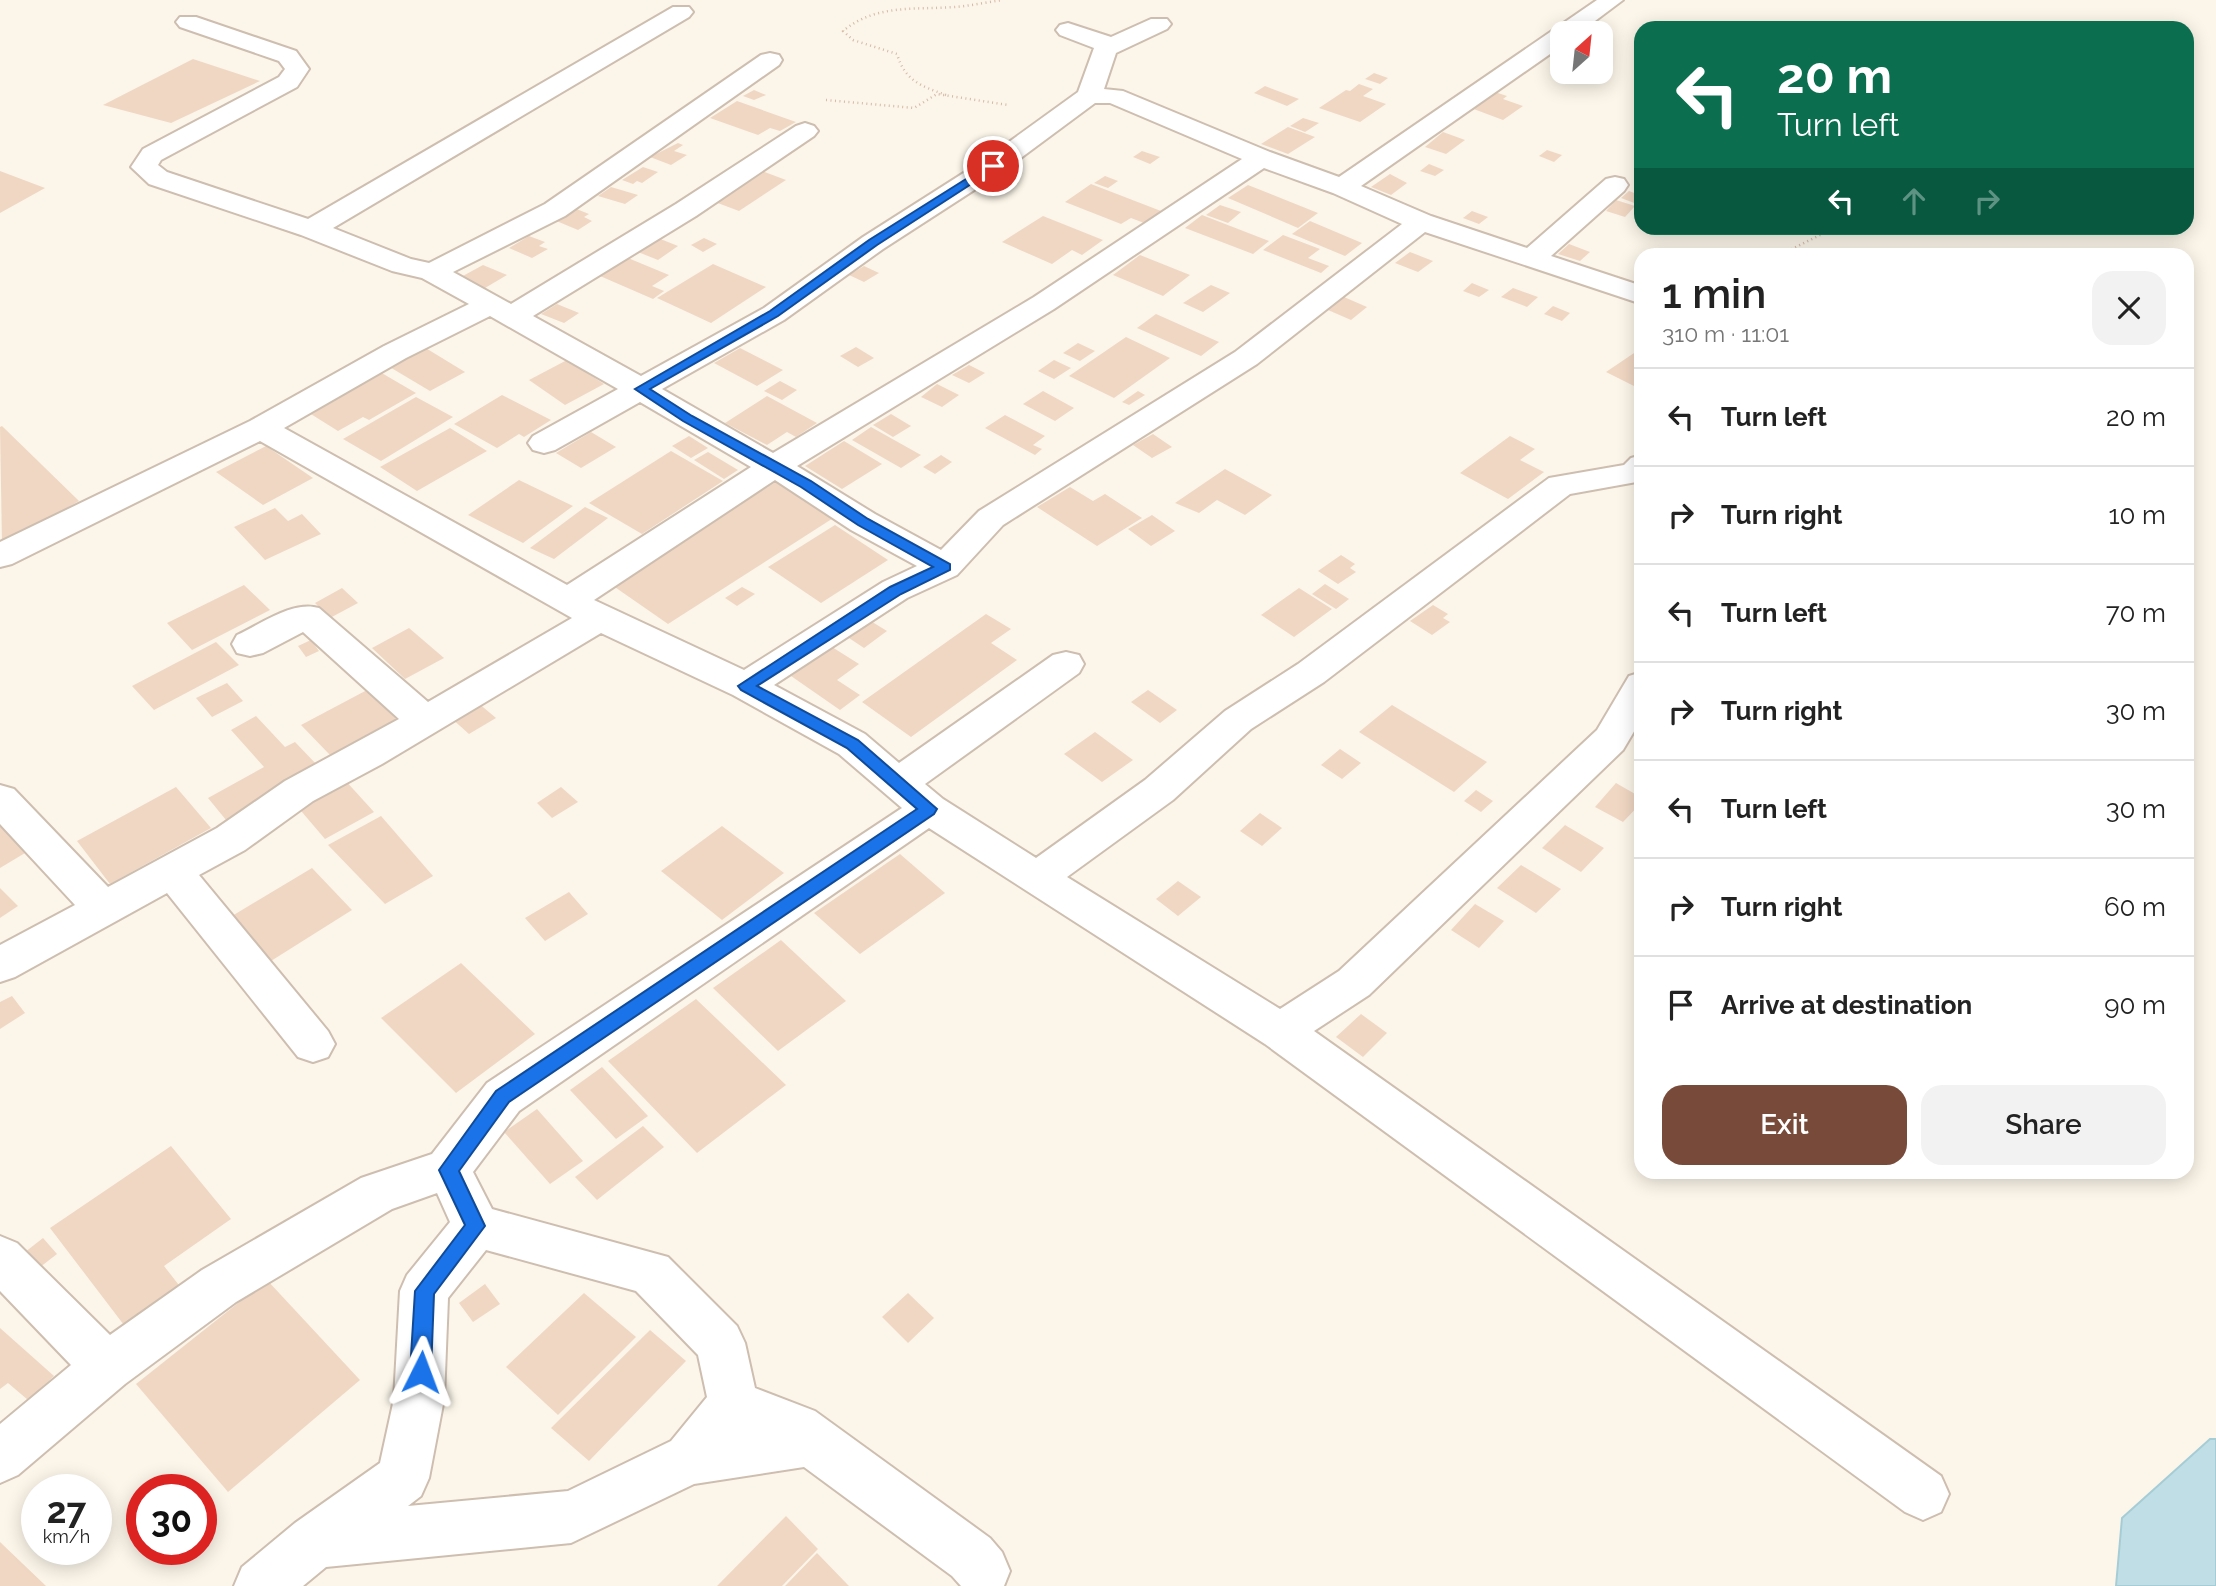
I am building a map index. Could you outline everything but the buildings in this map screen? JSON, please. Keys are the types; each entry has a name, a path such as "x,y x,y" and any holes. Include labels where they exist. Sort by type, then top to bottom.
{"street":[{"path":"1582,21 1612,0"},
{"path":"311,229 681,12"},
{"path":"188,22 288,56 297,69 288,82 152,155 144,167 159,178 311,229 402,265 432,272 641,389 806,484 863,522 945,567"},
{"path":"544,443 774,314 873,243 1008,155 1089,96 1105,49 1159,24"},
{"path":"1068,30 1112,46"},
{"path":"1342,187 1550,43"},
{"path":"432,272 555,210 771,60"},
{"path":"1089,96 1114,96 1261,158 1342,187 1421,222 1634,293"},
{"path":"0,556 261,428 395,352 502,310 685,210 805,131"},
{"path":"0,965 231,839 299,791 424,720 583,609 774,466 1044,303 1261,158"},
{"path":"1532,259 1615,186"},
{"path":"746,686 895,590 945,567 991,519 1246,358 1421,222"},
{"path":"261,428 583,609 746,686 852,744 914,796 1037,878 1280,1031 1923,1494"},
{"path":"1037,878 1159,790 1238,720 1311,673 1560,485 1634,473"},
{"path":"250,644 307,616 424,720"},
{"path":"0,1457 107,1367 219,1286 377,1193 449,1170 503,1097 914,796 1066,664"},
{"path":"1280,1031 1354,983 1610,740 1634,699"},
{"path":"0,799 104,909"},
{"path":"173,872 313,1044"},
{"path":"449,1170 476,1226 651,1273 720,1343 734,1404"},
{"path":"261,1586 314,1542 403,1478 419,1399 425,1291 476,1226"},
{"path":"0,1258 107,1367"},
{"path":"734,1404 797,1429 971,1557 983,1571"},
{"path":"689,1460 734,1404"},
{"path":"314,1542 571,1517 689,1460 812,1440"}],"path":[{"path":"946,95 909,82 900,68 897,54 853,40 843,31 855,17 879,8 954,8 1003,0"},
{"path":"821,99 914,107 937,94 1013,106 1019,120 1008,155"},
{"path":"1794,248 1820,235"}],"water":[{"path":"2210,1439 2216,1439 2216,1586 2116,1586 2122,1518"}],"route":[{"path":"421,1372 425,1291 476,1226 449,1170 503,1097 929,809 852,744 746,686 895,590 945,567 863,522 806,484 687,418 641,389 774,314 873,243 993,166"}]}
